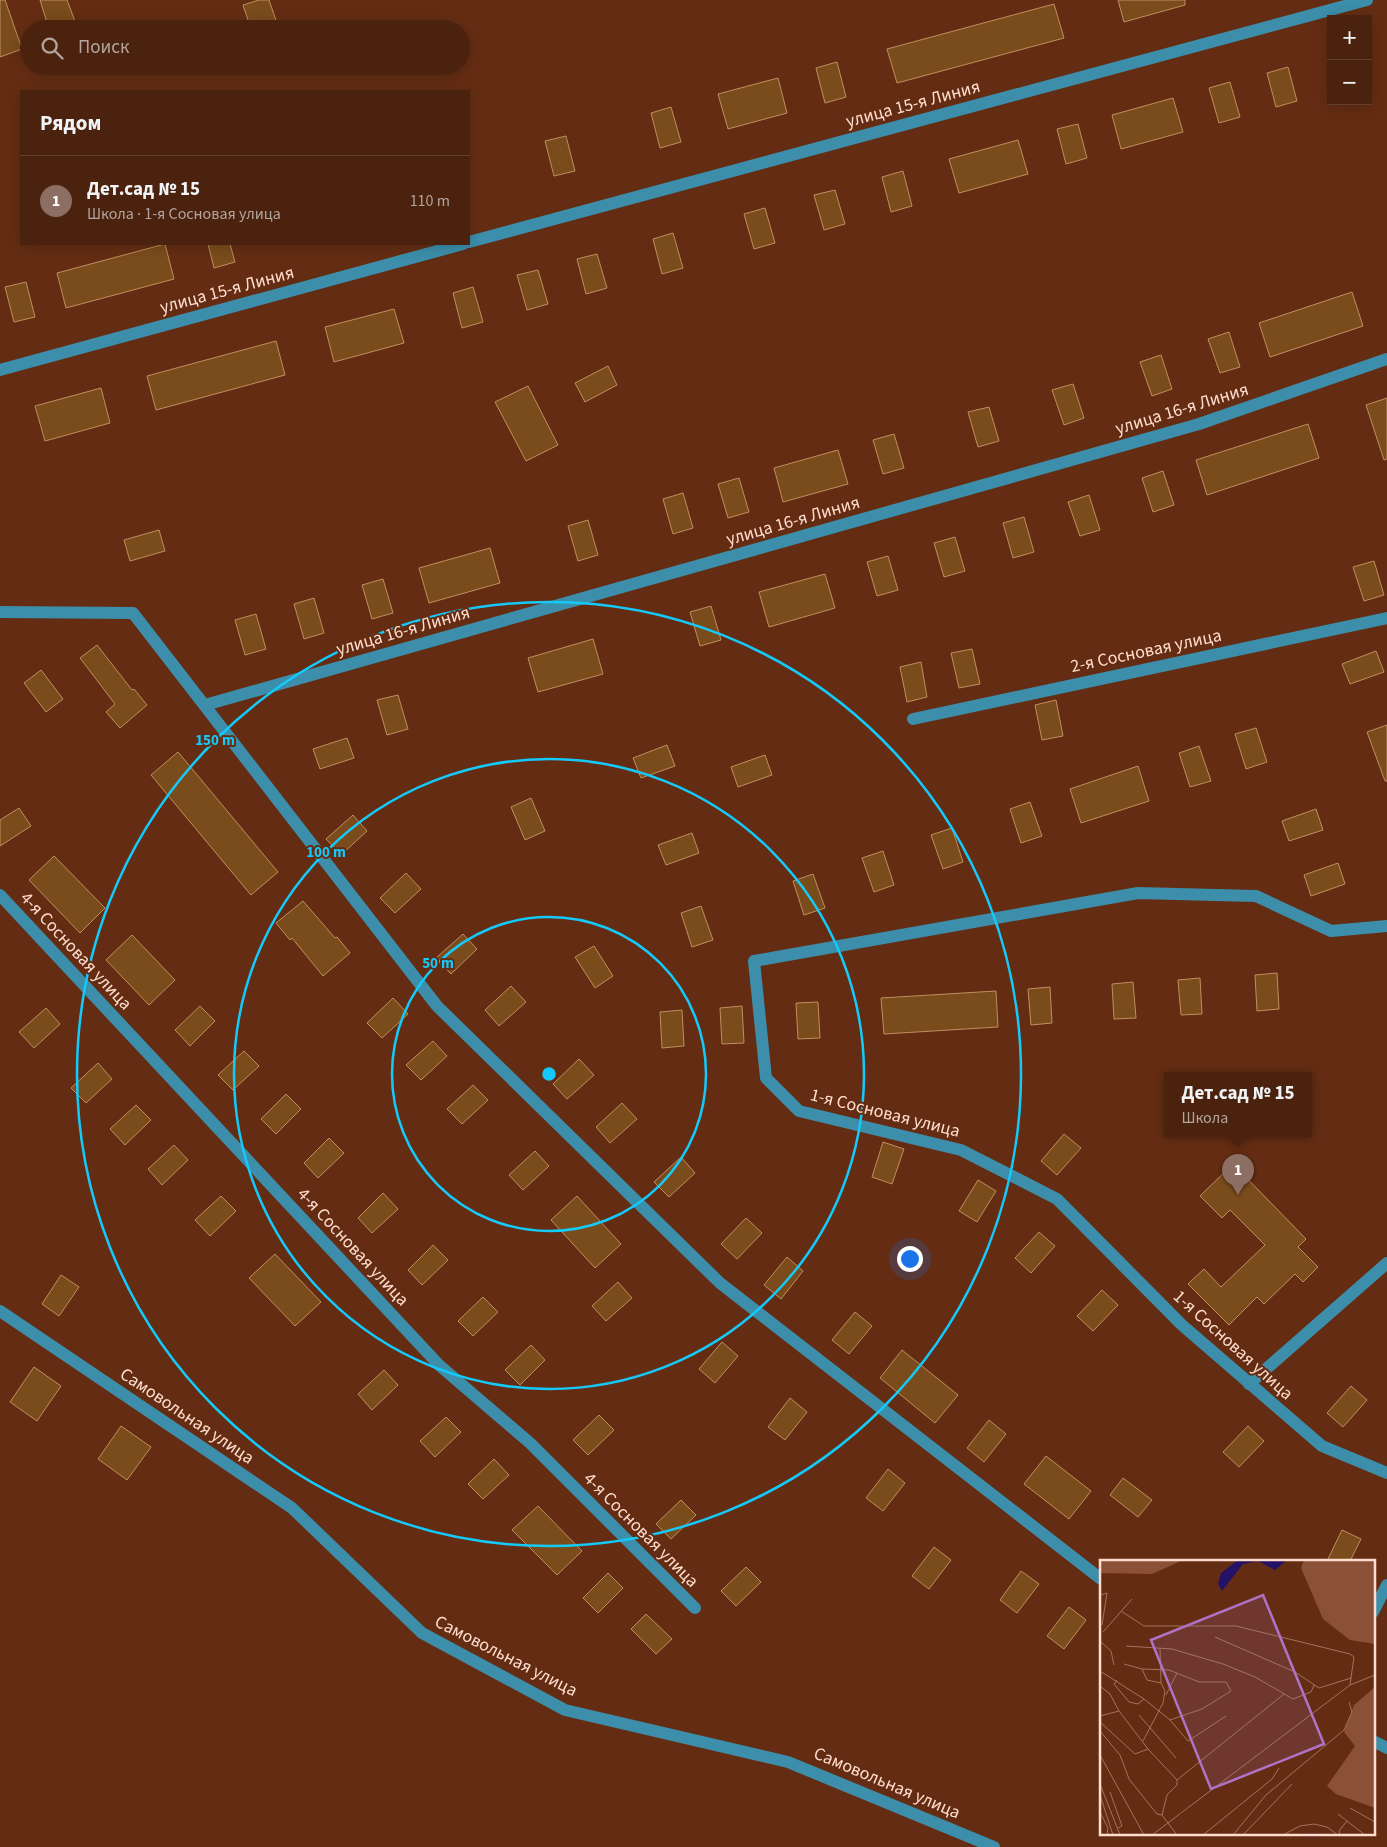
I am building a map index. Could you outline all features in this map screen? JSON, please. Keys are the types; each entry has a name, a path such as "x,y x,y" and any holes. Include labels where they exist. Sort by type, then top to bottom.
{"street":[{"name":"улица 15-я Линия","path":"470,242 1367,0"},
{"name":"улица 15-я Линия","path":"0,370 459,245"},
{"name":"улица 16-я Линия","path":"205,706 1199,424 1387,359"},
{"path":"0,612 133,612 437,1006 720,1283 1100,1578"},
{"name":"2-я Сосновая улица","path":"913,719 1387,618"},
{"name":"1-я Сосновая улица","path":"1387,926 1331,930 1256,896 1138,893 754,962 766,1078 799,1111 961,1150 1057,1199 1182,1325 1322,1446 1387,1473"},
{"name":"4-я Сосновая улица","path":"0,895 439,1365 530,1443 695,1608"},
{"path":"1249,1384 1387,1263"},
{"name":"Самовольная улица","path":"0,1311 292,1508 422,1633 566,1710 788,1762 994,1847"},
{"path":"1374,1610 1387,1585"},
{"path":"1374,1742 1387,1748"}],"building":[{"path":"0,0 5,0 20,43 20,50 0,57"},
{"path":"40,0 67,0 74,20 46,20"},
{"path":"259,0 269,0 276,20 248,20 243,5"},
{"path":"1118,0 1185,0 1185,5 1124,22"},
{"path":"1054,4 1064,38 897,83 887,49"},
{"path":"837,62 846,97 825,103 816,68"},
{"path":"1288,67 1297,101 1276,107 1267,73"},
{"path":"778,78 787,113 728,129 718,94"},
{"path":"1230,82 1240,117 1219,123 1209,88"},
{"path":"1173,98 1183,132 1121,149 1112,115"},
{"path":"671,107 681,142 660,148 651,113"},
{"path":"1078,124 1087,158 1066,164 1057,129"},
{"path":"566,136 575,171 554,176 545,141"},
{"path":"1018,140 1028,174 959,193 949,159"},
{"path":"903,171 912,206 891,212 882,177"},
{"path":"835,190 845,224 824,230 814,195"},
{"path":"765,208 775,243 754,249 744,214"},
{"path":"673,233 683,268 662,274 653,239"},
{"path":"165,245 174,279 66,308 57,273"},
{"path":"208,245 230,245 235,262 214,268"},
{"path":"597,254 607,288 586,294 577,259"},
{"path":"538,270 548,304 527,310 517,275"},
{"path":"26,282 35,317 14,322 5,287"},
{"path":"473,287 483,322 462,328 453,293"},
{"path":"1352,292 1363,326 1270,357 1259,323"},
{"path":"394,309 404,343 334,362 325,327"},
{"path":"1229,332 1240,367 1220,373 1208,339"},
{"path":"276,341 285,375 156,410 147,376"},
{"path":"1161,355 1172,389 1152,396 1140,362"},
{"path":"608,366 617,385 585,402 575,383"},
{"path":"1073,384 1084,418 1064,425 1052,390"},
{"path":"528,386 558,445 526,461 495,402"},
{"path":"101,388 110,423 45,441 35,406"},
{"path":"1387,398 1387,459 1384,460 1366,405"},
{"path":"989,407 999,441 978,447 968,412"},
{"path":"1308,424 1319,458 1207,495 1196,460"},
{"path":"894,434 904,468 883,474 873,440"},
{"path":"838,450 848,484 783,502 774,468"},
{"path":"1163,471 1174,505 1153,512 1142,478"},
{"path":"739,478 749,512 728,518 718,484"},
{"path":"683,493 693,528 673,534 663,499"},
{"path":"1089,495 1100,530 1080,536 1068,502"},
{"path":"1024,517 1034,552 1013,558 1003,523"},
{"path":"588,520 598,555 578,561 568,526"},
{"path":"159,530 165,551 130,561 124,540"},
{"path":"955,537 965,571 944,577 934,543"},
{"path":"490,548 500,583 429,603 419,568"},
{"path":"888,556 898,590 877,596 867,562"},
{"path":"1374,561 1384,595 1364,601 1353,567"},
{"path":"825,574 835,608 769,627 759,592"},
{"path":"383,579 393,613 372,619 362,585"},
{"path":"314,598 324,633 304,639 294,604"},
{"path":"711,606 721,640 700,646 690,612"},
{"path":"256,614 266,649 245,655 235,620"},
{"path":"593,639 603,674 538,692 528,658"},
{"path":"97,645 132,690 134,689 147,705 120,728 106,712 115,704 80,658"},
{"path":"972,649 980,684 959,688 951,653"},
{"path":"1376,651 1384,672 1350,684 1342,664"},
{"path":"921,662 927,697 907,702 900,667"},
{"path":"41,670 63,699 46,712 24,683"},
{"path":"398,695 408,729 387,735 377,700"},
{"path":"1056,700 1063,736 1042,740 1035,705"},
{"path":"1387,725 1387,781 1385,781 1367,732"},
{"path":"1256,728 1267,762 1246,769 1235,734"},
{"path":"347,738 354,758 320,769 313,749"},
{"path":"667,745 675,766 641,778 633,758"},
{"path":"1199,746 1211,781 1190,787 1179,753"},
{"path":"178,752 278,872 251,895 151,775"},
{"path":"765,755 772,775 738,787 731,767"},
{"path":"1138,766 1149,801 1081,823 1070,789"},
{"path":"531,798 545,831 525,840 511,807"},
{"path":"1030,802 1042,836 1021,843 1010,809"},
{"path":"19,808 31,826 0,846 0,820"},
{"path":"1316,809 1323,830 1289,841 1282,821"},
{"path":"353,815 367,831 341,855 326,839"},
{"path":"952,828 963,862 943,869 931,835"},
{"path":"692,833 699,853 666,865 658,845"},
{"path":"883,851 894,885 874,892 862,858"},
{"path":"54,856 105,908 80,933 29,880"},
{"path":"1338,863 1345,884 1311,896 1304,875"},
{"path":"406,873 421,889 395,913 380,898"},
{"path":"813,874 825,908 804,915 793,881"},
{"path":"303,901 350,953 323,976 292,938 290,940 276,923"},
{"path":"701,906 713,940 692,947 681,913"},
{"path":"463,934 477,949 451,974 436,958"},
{"path":"132,935 175,980 149,1005 106,960"},
{"path":"594,946 613,976 595,988 575,957"},
{"path":"1277,973 1279,1009 1257,1011 1255,975"},
{"path":"1200,978 1202,1014 1181,1015 1178,980"},
{"path":"1133,982 1136,1018 1114,1019 1112,984"},
{"path":"511,986 526,1002 499,1026 485,1010"},
{"path":"1050,987 1052,1023 1031,1025 1028,989"},
{"path":"996,991 998,1027 884,1034 881,998"},
{"path":"393,998 408,1014 382,1038 367,1023"},
{"path":"818,1002 820,1038 798,1039 796,1003"},
{"path":"200,1006 215,1021 190,1046 175,1030"},
{"path":"742,1006 744,1043 722,1044 720,1008"},
{"path":"46,1008 60,1024 34,1048 19,1032"},
{"path":"682,1010 684,1046 662,1048 660,1012"},
{"path":"433,1041 447,1056 421,1080 406,1065"},
{"path":"244,1051 259,1066 233,1090 218,1075"},
{"path":"579,1059 594,1075 567,1099 553,1084"},
{"path":"98,1063 112,1079 86,1103 71,1088"},
{"path":"473,1085 488,1100 462,1124 447,1109"},
{"path":"286,1094 301,1109 276,1134 261,1119"},
{"path":"622,1103 637,1119 610,1143 596,1127"},
{"path":"136,1105 151,1120 125,1145 110,1129"},
{"path":"1064,1134 1081,1148 1057,1175 1041,1161"},
{"path":"329,1138 344,1153 318,1178 304,1163"},
{"path":"883,1142 904,1149 892,1184 872,1177"},
{"path":"174,1145 188,1160 162,1185 148,1169"},
{"path":"535,1151 549,1166 523,1190 509,1175"},
{"path":"681,1157 695,1173 669,1197 654,1182"},
{"path":"1233,1164 1306,1239 1298,1247 1318,1267 1303,1282 1295,1274 1264,1304 1257,1297 1229,1325 1188,1284 1204,1269 1221,1287 1265,1245 1230,1210 1222,1218 1200,1196"},
{"path":"978,1180 996,1191 977,1222 959,1211"},
{"path":"383,1193 398,1209 372,1233 358,1218"},
{"path":"221,1196 236,1211 210,1236 195,1220"},
{"path":"577,1196 621,1244 595,1268 551,1220"},
{"path":"746,1218 762,1233 737,1259 721,1244"},
{"path":"1039,1232 1055,1246 1031,1273 1015,1258"},
{"path":"433,1245 448,1260 422,1285 408,1270"},
{"path":"275,1254 321,1302 295,1326 249,1278"},
{"path":"787,1257 803,1271 781,1299 764,1285"},
{"path":"61,1275 79,1287 59,1316 42,1304"},
{"path":"618,1282 632,1298 606,1321 592,1306"},
{"path":"1102,1290 1118,1305 1093,1331 1077,1316"},
{"path":"483,1297 498,1312 473,1336 458,1321"},
{"path":"855,1312 872,1326 849,1354 832,1340"},
{"path":"722,1342 738,1356 715,1383 699,1369"},
{"path":"531,1345 545,1360 520,1385 505,1370"},
{"path":"902,1350 958,1395 935,1423 880,1378"},
{"path":"34,1367 61,1386 37,1421 10,1402"},
{"path":"384,1370 398,1385 372,1410 358,1394"},
{"path":"1351,1386 1367,1400 1343,1427 1327,1413"},
{"path":"790,1398 807,1412 785,1440 768,1427"},
{"path":"599,1415 614,1430 588,1455 573,1440"},
{"path":"446,1417 461,1432 435,1457 420,1441"},
{"path":"989,1420 1006,1434 984,1462 967,1448"},
{"path":"121,1426 151,1447 127,1480 98,1459"},
{"path":"1248,1426 1264,1441 1239,1467 1223,1452"},
{"path":"1046,1456 1091,1491 1069,1519 1024,1484"},
{"path":"494,1459 509,1475 483,1499 468,1484"},
{"path":"888,1469 905,1483 883,1511 866,1498"},
{"path":"1123,1478 1152,1500 1138,1517 1110,1495"},
{"path":"681,1500 696,1515 671,1539 656,1524"},
{"path":"538,1506 582,1551 557,1575 512,1530"},
{"path":"1342,1530 1361,1539 1350,1560 1327,1560"},
{"path":"934,1547 951,1560 929,1589 912,1576"},
{"path":"746,1567 761,1582 736,1606 721,1591"},
{"path":"1021,1571 1039,1584 1017,1613 1000,1600"},
{"path":"608,1573 623,1588 598,1613 583,1598"},
{"path":"1069,1607 1086,1620 1064,1649 1047,1636"},
{"path":"646,1614 672,1639 656,1654 631,1629"}],"place":[{"name":"Дет.сад № 15","path":"1238,1195"}]}
